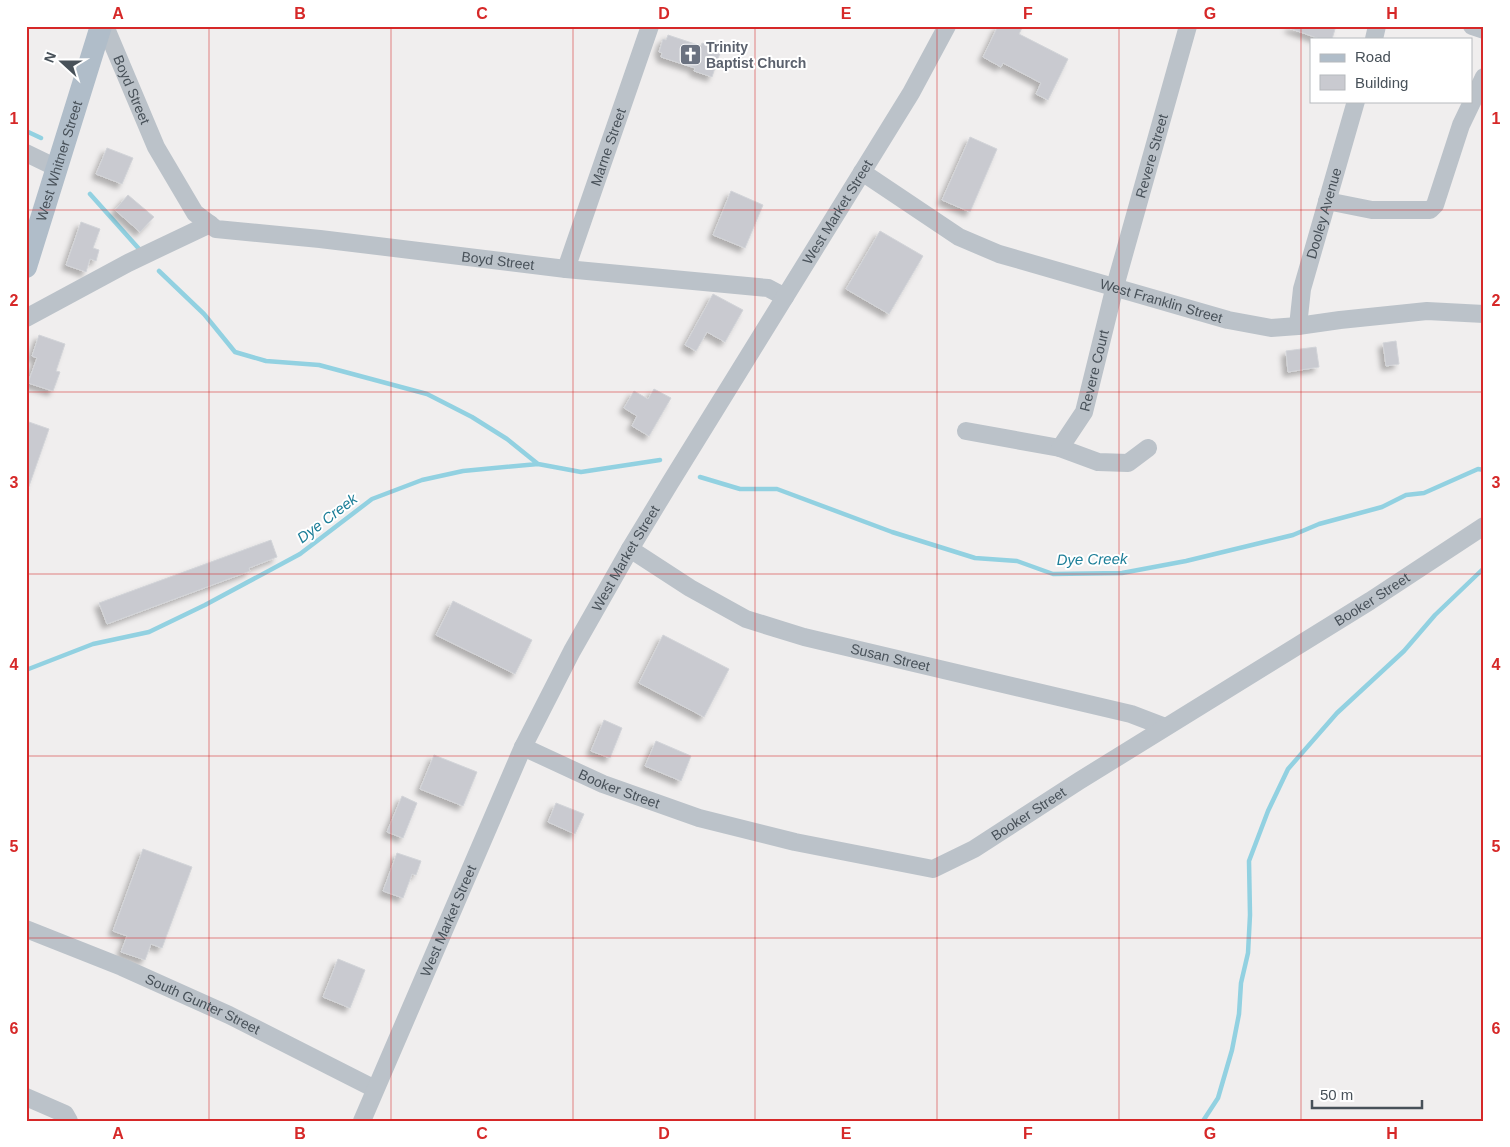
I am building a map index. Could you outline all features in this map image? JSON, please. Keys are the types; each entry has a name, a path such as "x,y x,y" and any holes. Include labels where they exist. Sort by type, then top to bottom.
{"main road":[{"name":"West Whitner Street","path":"26,267 101,26"}],"street":[{"name":"Boyd Street","path":"106,26 156,147 195,213 216,229 330,240 566,270 768,288 785,297"},
{"name":"Marne Street","path":"566,270 650,26"},
{"name":"West Market Street","path":"362,1121 523,747 572,651 630,550 911,93 947,26"},
{"name":"Revere Street","path":"1115,287 1188,26"},
{"path":"1472,26 1484,30"},
{"path":"1472,101 1484,77"},
{"name":"Dooley Avenue","path":"1298,326 1302,289 1356,102"},
{"path":"1327,202 1372,210 1430,210 1435,205 1460,125 1472,102"},
{"path":"26,153 57,168"},
{"name":"West Franklin Street","path":"862,172 958,237 1000,254 1228,320 1271,328 1427,311 1484,314"},
{"path":"26,318 128,263 210,224"},
{"name":"Revere Court","path":"1060,448 1084,412 1115,287"},
{"path":"966,431 1060,448 1098,462 1128,463 1148,448"},
{"name":"Booker Street","path":"523,747 603,784 699,818 795,842 933,869 974,849 1079,781 1370,601 1484,526"},
{"name":"Susan Street","path":"630,550 690,588 746,619 804,637 1130,714 1165,728"},
{"name":"South Gunter Street","path":"26,930 122,968 229,1015 375,1089"},
{"path":"26,1097 67,1118"}],"building":[{"path":"998,26 1023,26 1019,34 1068,59 1048,100 1036,94 1041,83 1003,63 1001,67 983,57"},
{"path":"1290,26 1336,26 1332,38 1317,38 1289,28"},
{"name":"Trinity Baptist Church","path":"668,35 701,46 702,43 721,50 712,77 694,71 695,68 661,57 662,53 659,52 663,39 666,40"},
{"path":"970,137 997,149 970,212 942,200"},
{"path":"107,148 133,158 122,184 96,174"},
{"path":"731,191 763,205 745,248 713,235"},
{"path":"128,195 154,217 140,232 115,210"},
{"path":"81,222 100,229 93,248 99,250 96,261 90,259 86,272 66,265"},
{"path":"880,231 923,256 889,314 846,289"},
{"path":"713,294 743,310 725,342 707,332 696,351 685,345"},
{"path":"39,335 65,344 56,371 60,372 53,391 28,383 37,358 32,356"},
{"path":"1396,341 1399,364 1386,366 1383,343"},
{"path":"1316,347 1319,367 1288,372 1286,351"},
{"path":"654,389 671,398 649,436 632,426 637,416 624,408 634,391 648,399"},
{"path":"26,421 49,429 28,489 26,488"},
{"path":"271,540 277,557 249,568 250,571 107,624 99,603"},
{"path":"453,601 532,640 515,674 436,635"},
{"path":"663,635 729,669 704,717 639,683"},
{"path":"604,720 622,728 610,758 591,751"},
{"path":"656,741 691,756 681,781 645,766"},
{"path":"434,755 477,772 463,806 420,789"},
{"path":"402,796 417,803 403,838 387,832"},
{"path":"556,803 584,814 575,834 548,822"},
{"path":"143,849 192,867 162,948 151,944 145,960 121,952 127,936 113,931"},
{"path":"397,853 421,861 416,875 412,874 403,898 383,891"},
{"path":"338,959 365,970 350,1008 323,997"}],"waterway":[{"path":"26,131 41,138"},
{"path":"90,194 140,250"},
{"path":"159,271 204,314 235,352 266,361 319,365 427,394 472,417 507,439 538,464"},
{"name":"Dye Creek","path":"26,670 93,644 149,632 205,605 300,554 372,499 422,480 463,471 538,464 581,472 660,460"},
{"name":"Dye Creek","path":"700,477 740,489 777,489 892,532 975,558 1017,561 1053,574 1122,573 1186,561 1293,535 1319,524 1382,507 1406,495 1424,493 1478,469 1484,470"},
{"path":"1203,1121 1218,1098 1232,1050 1239,1014 1241,983 1248,953 1250,915 1249,861 1268,811 1288,769 1337,713 1404,651 1435,615 1484,568"}],"place":[{"name":"Trinity Baptist Church","path":"690,55"}]}
